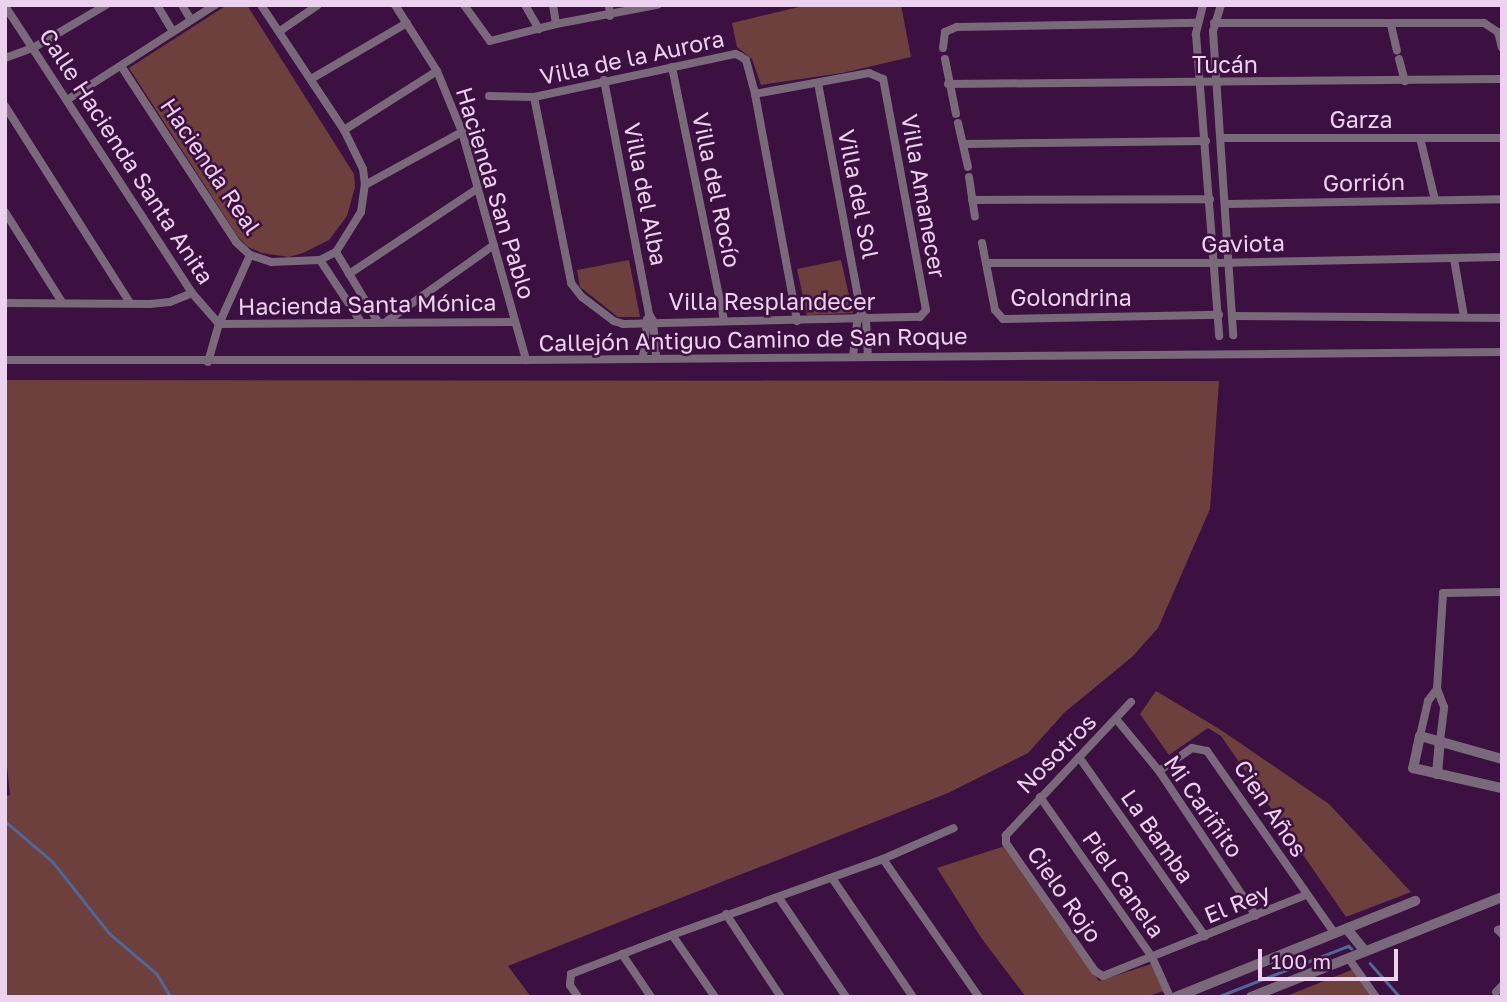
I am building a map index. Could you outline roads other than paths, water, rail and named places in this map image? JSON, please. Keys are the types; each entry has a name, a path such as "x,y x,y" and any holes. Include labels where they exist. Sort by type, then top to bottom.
{"street":[{"path":"5,58 33,48 106,5"},
{"path":"157,5 173,32"},
{"path":"182,5 191,20"},
{"path":"67,100 215,5"},
{"path":"261,5 358,155 365,185 361,212 336,252 382,322 494,245"},
{"path":"280,31 318,5"},
{"name":"Hacienda San Pablo","path":"395,5 437,71 462,132 526,360"},
{"path":"464,5 490,41 556,24 610,16 657,5"},
{"path":"525,5 539,29"},
{"path":"553,5 556,24"},
{"path":"609,5 610,16"},
{"path":"1203,5 1197,23 1219,336"},
{"path":"1221,5 1214,23 1233,335"},
{"name":"Calle Hacienda Santa Anita","path":"5,6 192,293 219,324"},
{"path":"311,79 407,23"},
{"path":"943,48 945,32 957,27 1197,23"},
{"path":"1214,23 1484,23 1498,32 1502,48"},
{"path":"1391,25 1405,81"},
{"name":"Villa de la Aurora","path":"489,96 534,97 735,54 746,60 755,94 797,321"},
{"path":"945,59 948,83 964,144 975,217"},
{"name":"Hacienda Real","path":"121,66 236,242 250,255 289,263 320,260 336,252"},
{"name":"Villa del Rocío","path":"672,67 724,321"},
{"path":"344,130 437,71"},
{"name":"Villa Amanecer","path":"818,83 869,73 883,79 926,310 920,317"},
{"name":"Tucán","path":"948,83 1502,79"},
{"name":"Villa del Alba","path":"604,80 656,357"},
{"path":"755,94 818,83"},
{"name":"Villa del Sol","path":"818,83 868,356"},
{"name":"Villa Resplandecer","path":"534,97 571,283 582,297 606,316 624,324 649,319 797,321 920,317"},
{"path":"5,106 130,303"},
{"path":"365,185 462,132"},
{"name":"Garza","path":"1221,138 1502,138"},
{"path":"1420,138 1435,200"},
{"path":"964,144 1206,141"},
{"path":"349,274 477,189"},
{"name":"Gorrión","path":"1227,204 1502,199"},
{"path":"972,200 1210,200"},
{"path":"5,212 62,302"},
{"name":"Golondrina","path":"982,243 995,310 1003,319 1219,315"},
{"path":"208,362 219,324 250,255"},
{"name":"Gaviota","path":"986,263 1214,263 1502,257"},
{"path":"1454,259 1464,317"},
{"path":"320,260 361,322"},
{"path":"5,303 170,302 192,293"},
{"path":"1233,316 1502,318"},
{"name":"Villa del Alba","path":"643,357 649,319"},
{"path":"853,356 861,320"},
{"name":"Hacienda Santa Mónica","path":"219,324 514,321"},
{"name":"Callejón Antiguo Camino de San Roque","path":"5,360 208,362 1502,352"},
{"path":"1437,774 1444,707 1437,689 1443,593 1502,592"},
{"path":"1437,689 1428,701 1413,768 1502,788"},
{"name":"Nosotros","path":"1007,831 1131,702"},
{"name":"Mi Cariñito","path":"1116,720 1159,771 1256,916"},
{"path":"1420,736 1502,759"},
{"name":"Cien Años","path":"1159,771 1192,748 1208,751 1335,934"},
{"name":"La Bamba","path":"1079,757 1205,936"},
{"name":"Piel Canela","path":"1040,797 1152,957 1170,997"},
{"path":"578,997 570,985 570,974 726,914 779,898 883,859 954,828"},
{"name":"Cielo Rojo","path":"1007,831 1006,843 1095,971 1103,976"},
{"path":"883,859 979,997"},
{"path":"832,878 913,997"},
{"name":"El Rey","path":"1103,976 1306,895"},
{"path":"1251,997 1502,897"},
{"path":"779,898 846,997"},
{"path":"1176,997 1415,901"},
{"path":"726,914 781,997"},
{"path":"1347,929 1365,951"},
{"path":"672,935 715,997"},
{"path":"622,954 651,997"},
{"path":"1349,959 1376,997"}],"waterway":[{"path":"5,821 53,862 109,933 157,974 171,997"},
{"path":"1217,997 1348,946 1351,948"},
{"path":"1370,963 1400,997"}]}
